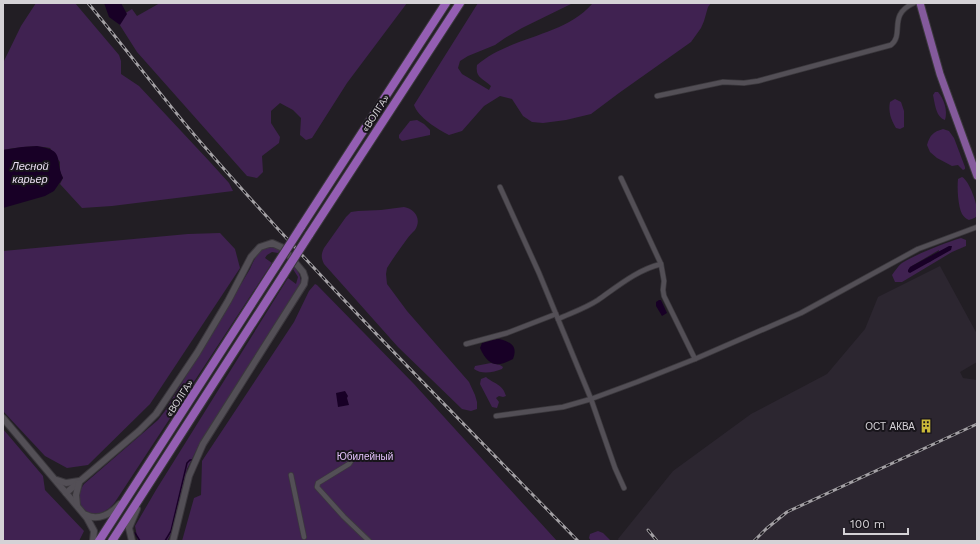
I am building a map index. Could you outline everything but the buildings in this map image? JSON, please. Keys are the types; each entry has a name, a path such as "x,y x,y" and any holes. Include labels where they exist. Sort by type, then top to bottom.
{"highway":[{"name":"«ВОЛГА»","path":"99,541 446,3"},
{"name":"«ВОЛГА»","path":"112,541 460,3"}],"main road":[{"path":"920,3 940,74 977,176"},
{"path":"66,493 142,428 156,414 197,353 254,253 260,247 268,243 279,245 304,272 304,284 203,444 190,476 174,541"},
{"path":"3,418 83,514 93,528 94,541"},
{"path":"53,478 59,482 66,483 82,479"},
{"path":"77,506 76,489 82,479"},
{"path":"132,541 129,532 130,524 151,480"},
{"path":"83,514 92,518 108,514 130,493"}],"street":[{"path":"657,96 723,82 744,83 758,81 891,45 895,42 898,17 904,10 914,3"},
{"path":"621,178 661,264 664,281 664,296 695,359"},
{"path":"500,187 557,316 591,399 615,468 624,488"},
{"path":"496,416 556,408 591,399 695,359 801,313 918,249 977,227"},
{"path":"466,344 507,334 598,300 612,289 638,273 661,264"},
{"path":"353,458 350,464 318,483 317,487 344,517 369,541"},
{"path":"291,475 304,537"}],"shaded area":[{"path":"940,266 977,334 977,362 960,372 963,378 977,380 977,541 619,541 618,539 673,471 751,414 827,374 865,329 878,297"}],"green space":[{"path":"36,3 75,3 119,55 121,61 121,74 139,86 229,183 233,191 112,206 82,208 60,184 63,178 60,171 60,162 50,148 26,147 3,150 3,63 21,26"},
{"path":"160,3 407,3 347,83 312,138 306,140 300,135 301,118 293,110 280,103 271,111 271,123 280,137 279,143 262,156 263,172 257,178 247,176 137,52 116,19 132,9 137,16"},
{"path":"478,3 573,3 522,28 495,45 468,56 460,61 458,68 462,74 489,90 491,86 478,75 477,65 490,55 566,23 580,15 592,4 591,3 711,3 708,7 701,28 691,42 591,114 566,120 543,123 532,122 523,116 512,99 500,96 484,106 462,131 449,135 434,126 419,114 414,105"},
{"path":"935,92 938,92 944,102 946,109 945,120 936,110 933,95"},
{"path":"895,99 901,102 904,111 904,127 900,129 896,128 891,119 889,105 890,102"},
{"path":"417,120 430,130 430,135 402,141 399,138 399,135 410,121"},
{"path":"943,129 949,131 954,138 965,169 963,170 958,165 952,166 937,158 930,152 927,145 929,139 932,134"},
{"path":"962,177 968,183 975,200 977,211 977,215 969,220 962,214 959,202 958,179"},
{"path":"404,207 414,212 418,222 415,230 387,268 387,284 407,311 469,382 475,395 477,409 471,411 462,409 398,347 323,262 322,252 324,248 351,212"},
{"path":"220,233 235,249 240,268 150,404 88,465 67,468 45,456 3,411 3,251 188,234"},
{"path":"961,238 966,240 966,246 952,252 902,282 895,282 892,275 902,263 923,252","holes":["939,250 938,256 930,262 910,267"]},
{"path":"273,247 280,250 278,253 272,252 265,258 272,263 115,502 107,510 99,513 92,514 86,511 79,500 80,492 84,484 158,420 165,411 256,257 264,249"},
{"path":"295,267 300,276 300,286 200,443 187,469 173,530 167,541 138,541 135,526 288,278 296,284 298,277 293,269"},
{"name":"Юбилейный","path":"315,284 414,384 557,541 182,541 194,498 201,495 202,461 294,322 309,291"},
{"path":"491,363 503,367 502,369 488,372 481,372 474,369 475,366"},
{"path":"486,377 500,386 506,396 499,396 496,398 499,402 497,408 492,407 480,384 481,379"},
{"path":"3,429 43,476 45,490 84,531 79,541 3,541"},
{"path":"598,531 603,533 611,541 591,541 589,538 590,534"}],"water":[{"path":"104,3 121,3 127,14 120,25 109,17"},
{"name":"Лесной карьер","path":"37,146 52,150 56,153 63,178 54,191 45,196 3,208 3,150"},
{"path":"949,246 952,246 951,250 910,273 908,272 910,267"},
{"path":"661,300 667,313 662,316 656,306 656,302"},
{"path":"499,339 510,343 515,351 513,359 502,364 494,364 486,359 480,348 482,343"},
{"path":"345,391 348,396 347,398 349,405 338,407 336,393"}],"waterway":[{"path":"165,541 171,531 187,463 190,460 195,460"},
{"path":"135,533 140,541"}],"railway":[{"path":"88,3 188,128 248,196 340,296 578,541"},
{"path":"754,541 787,512 977,424"},
{"path":"648,530 657,541"}],"place":[{"name":"ОСТ АКВА","path":"926,426"}]}
